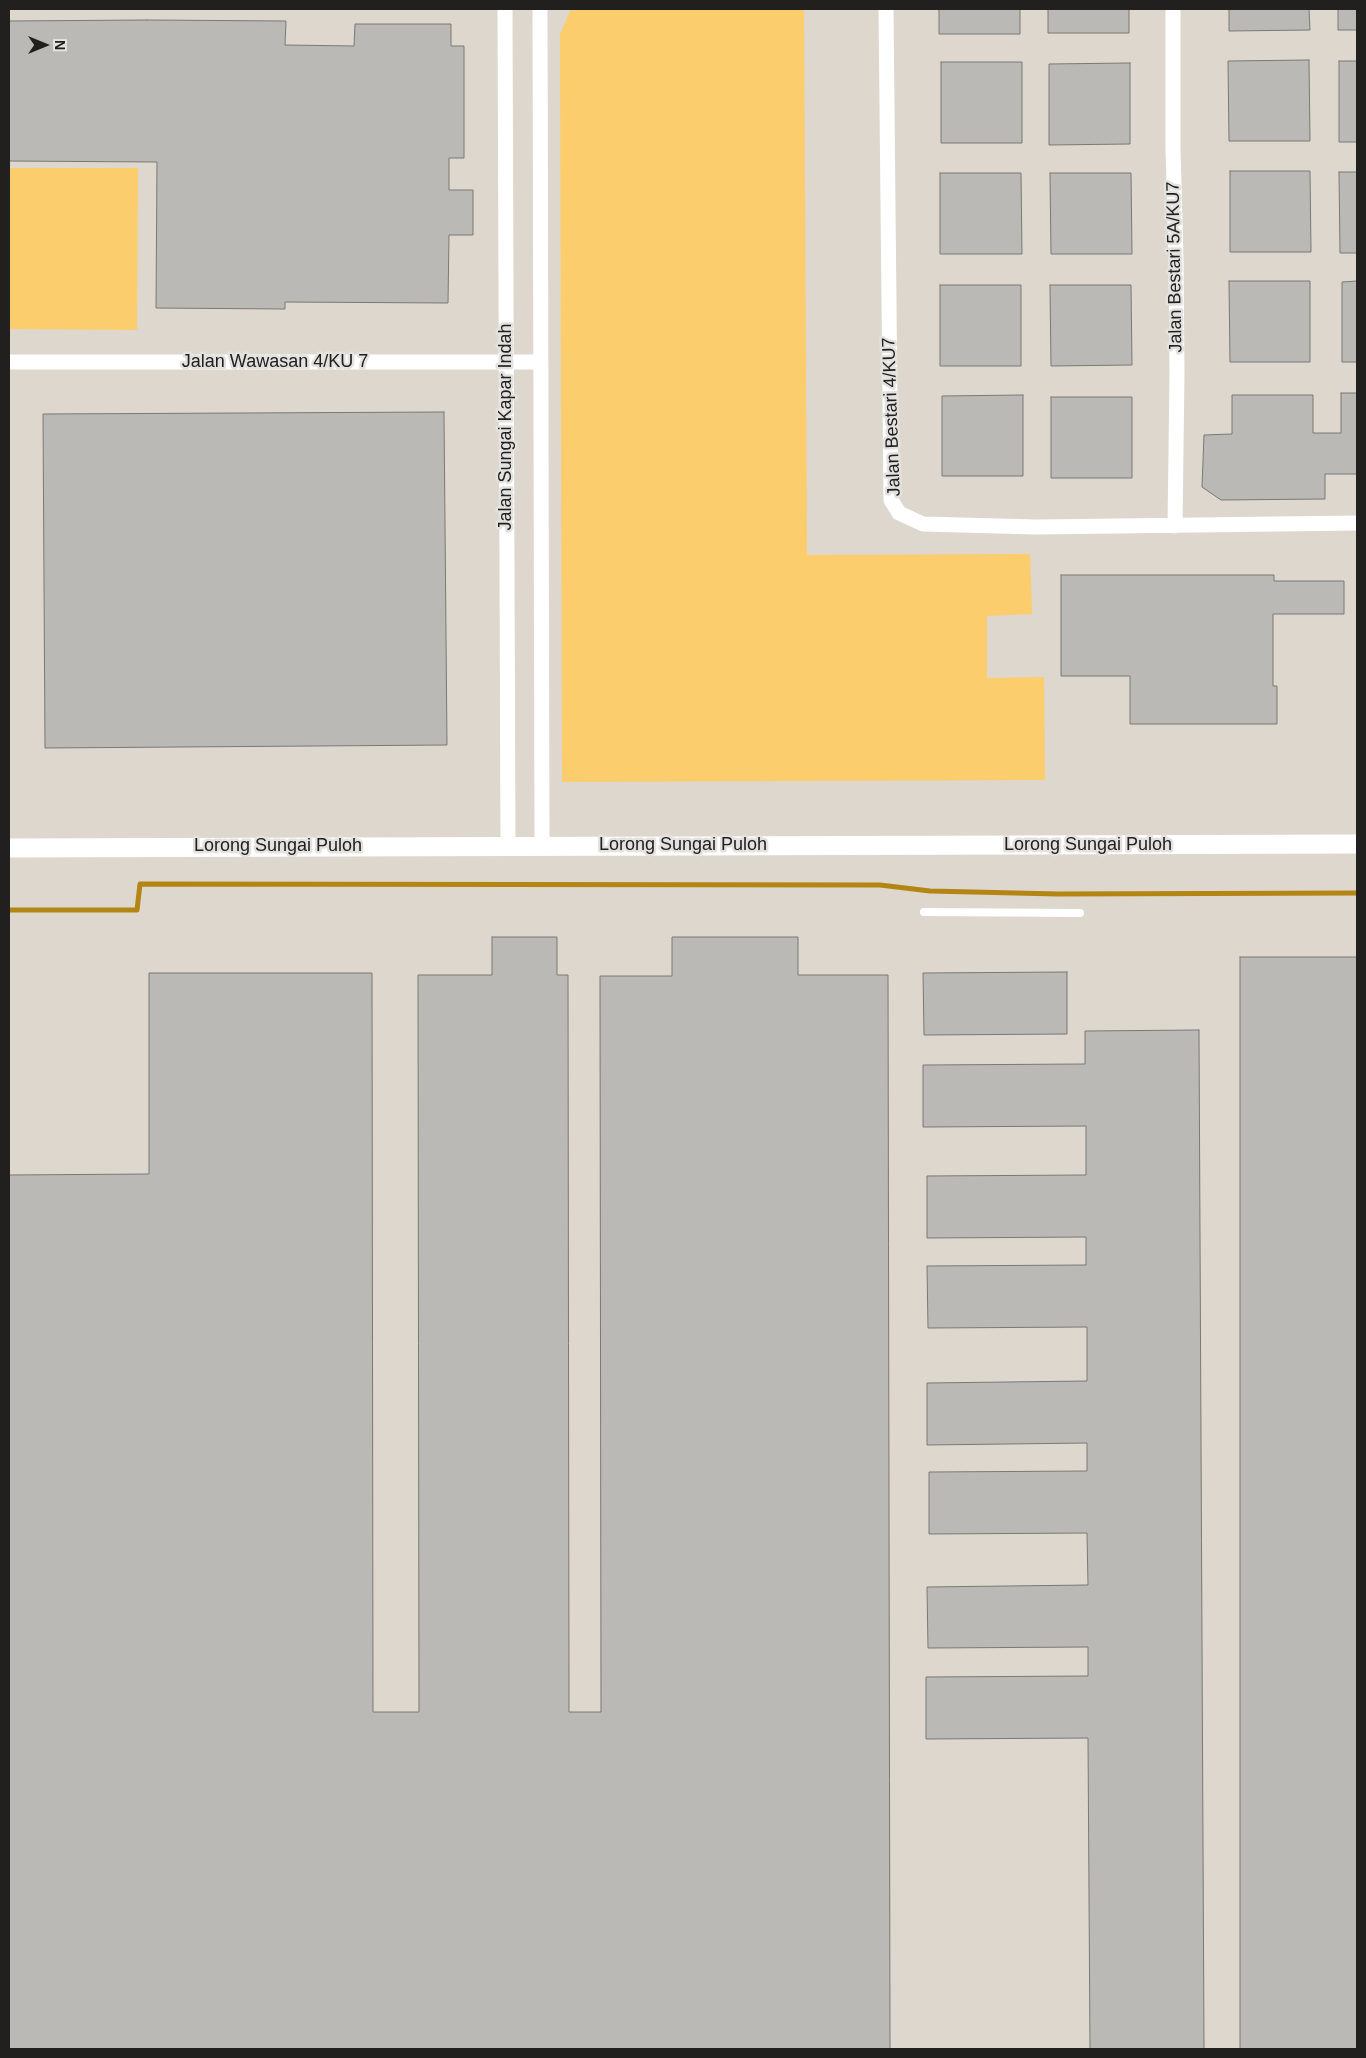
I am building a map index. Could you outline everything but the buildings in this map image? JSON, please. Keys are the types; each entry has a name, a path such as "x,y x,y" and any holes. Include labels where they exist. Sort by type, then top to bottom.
{"street":[{"name":"Jalan Sungai Kapar Indah","path":"506,9 508,846"},
{"name":"Jalan Sungai Kapar Indah","path":"540,9 542,846"},
{"name":"Jalan Bestari 4/KU7","path":"886,9 892,500 899,513 924,524 1036,527 1357,523"},
{"name":"Jalan Bestari 5A/KU7","path":"1173,9 1173,148 1177,373 1175,526"},
{"name":"Jalan Wawasan 4/KU 7","path":"9,362 540,362"},
{"name":"Lorong Sungai Puloh","path":"9,848 1357,844"}],"lane":[{"path":"924,912 1080,913"}],"shaded area":[{"path":"9,9 1357,9 1357,2049 9,2049"},
{"path":"571,9 804,9 807,555 1030,554 1032,614 987,616 987,678 1044,677 1045,780 562,782 560,34"},
{"path":"9,168 138,168 137,330 9,329"}],"waterway":[{"path":"9,910 137,910 140,884 880,885 930,891 1058,894 1357,893"}]}
